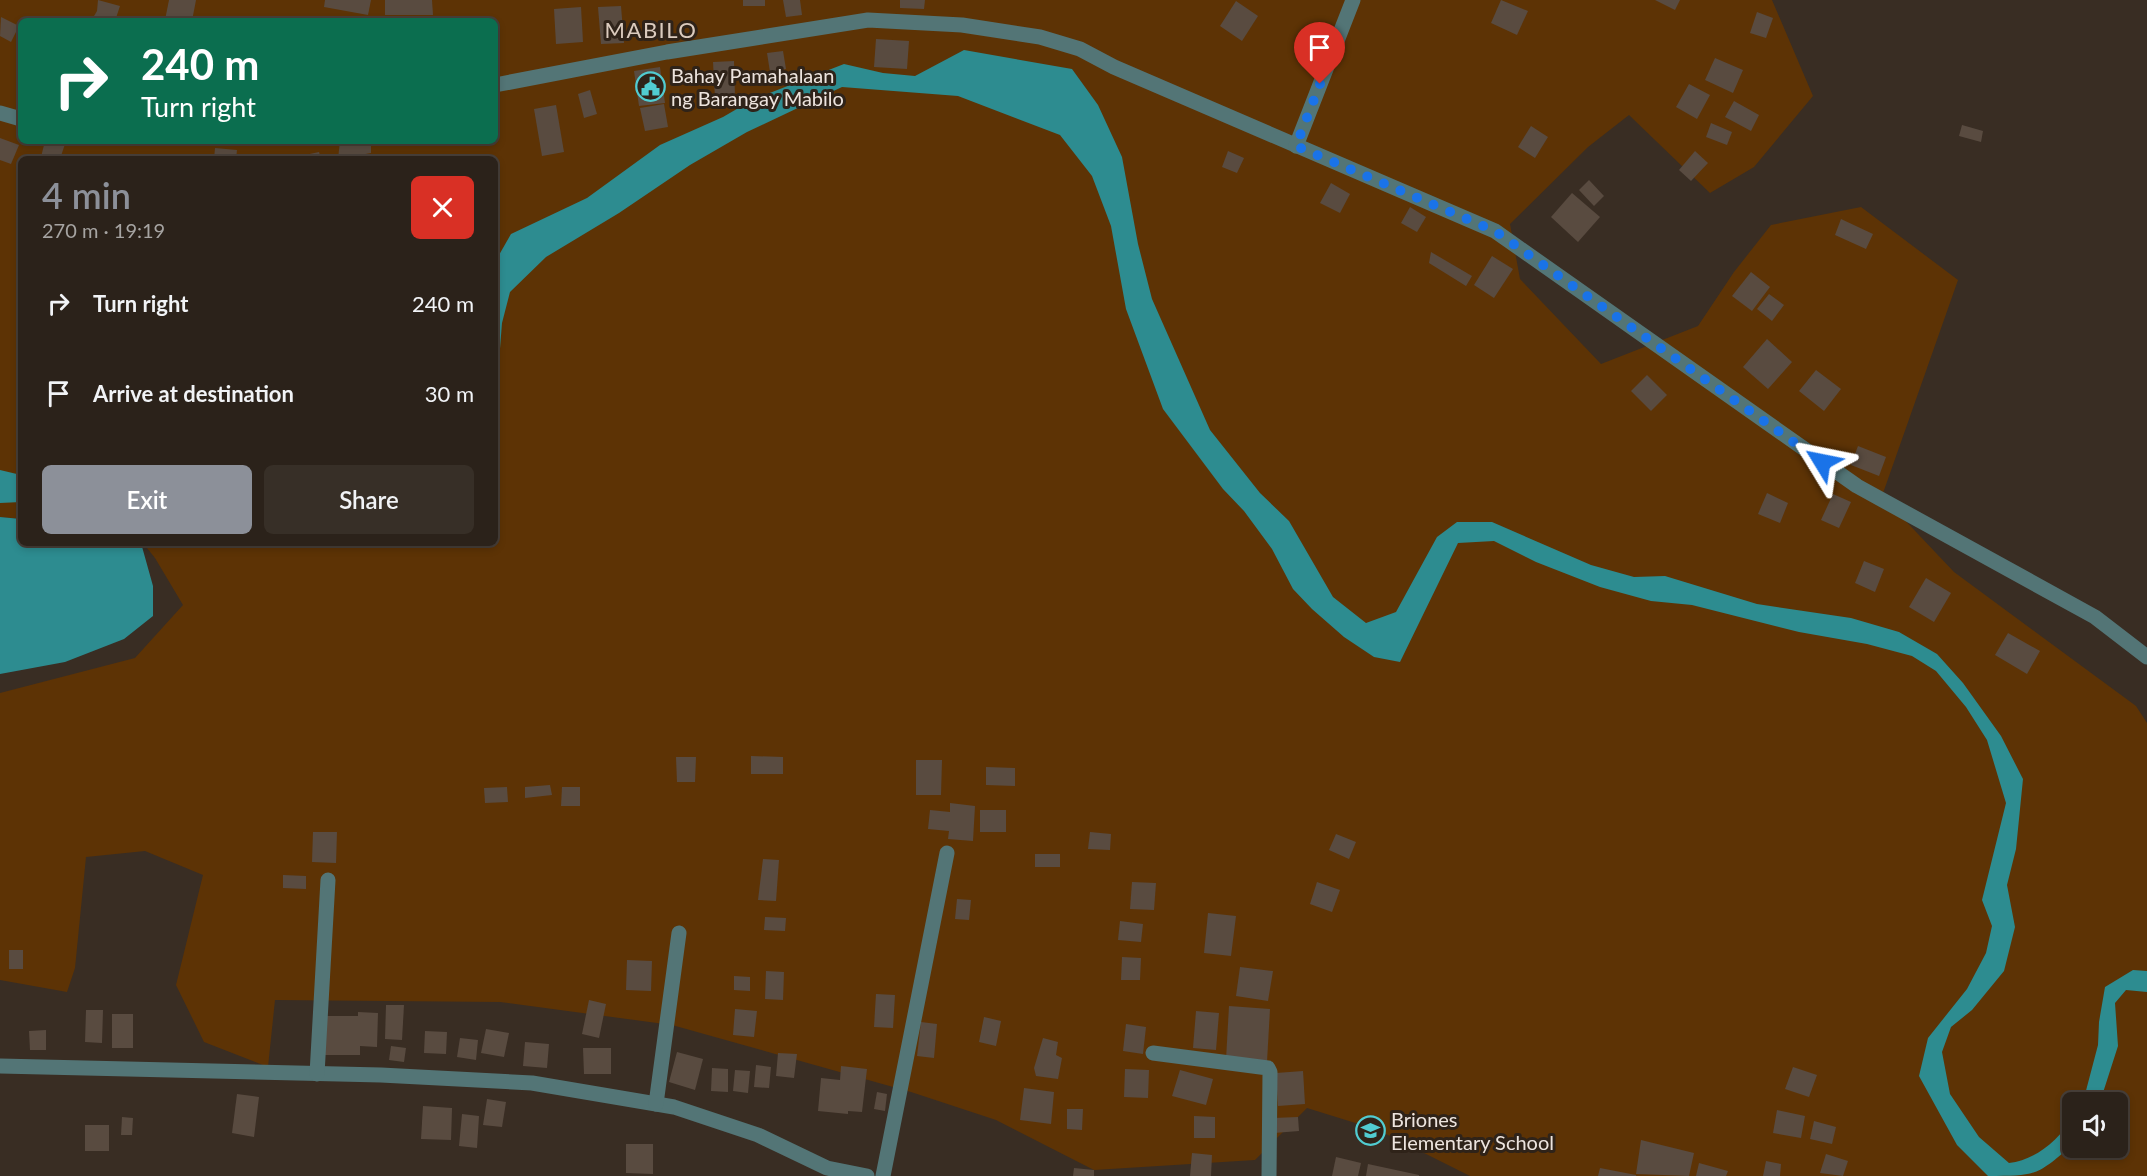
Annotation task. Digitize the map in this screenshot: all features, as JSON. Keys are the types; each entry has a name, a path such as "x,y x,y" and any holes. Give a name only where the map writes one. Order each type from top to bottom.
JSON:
{"street":[{"path":"1296,146 1353,0"},
{"path":"498,84 667,52 868,20 962,25 1040,37 1080,49 1113,67 1495,231 1857,486 2095,617 2147,657"},
{"path":"0,113 18,118"},
{"path":"883,1176 947,853"},
{"path":"317,1074 328,880"},
{"path":"656,1104 679,933"},
{"path":"1153,1053 1268,1068 1270,1072 1269,1176"},
{"path":"0,1066 317,1074 532,1083 674,1107 758,1135 827,1168 867,1176"}],"shaded area":[{"path":"0,0 1772,0 1813,96 1754,167 1710,193 1629,115 1588,147 1510,224 1520,279 1601,364 1698,326 1734,272 1771,225 1861,207 1958,280 1882,496 1954,572 2136,706 2147,723 2147,1176 1470,1176 1378,1130 1307,1108 1255,1160 1094,1170 996,1120 911,1092 672,1025 500,1002 275,1000 268,1067 204,1042 176,985 203,875 145,851 86,857 75,968 67,992 0,980 0,693 135,658 183,605 145,546 498,546 498,156 18,156 18,519 0,517"}],"water":[{"path":"964,50 1072,69 1098,105 1122,157 1138,244 1152,299 1210,430 1260,493 1289,521 1333,597 1366,623 1396,612 1437,537 1457,522 1492,522 1591,565 1634,577 1665,576 1757,604 1851,618 1899,632 1937,654 1963,683 2001,736 2023,779 2016,849 2007,885 2015,927 2004,971 1972,1010 1951,1027 1942,1052 1950,1094 1979,1137 2009,1163 2037,1153 2062,1132 2062,1153 2035,1172 2016,1176 1988,1176 1957,1145 1919,1076 1928,1038 1967,989 1986,953 1992,926 1982,900 2006,803 1987,740 1966,707 1936,671 1912,656 1867,644 1799,632 1692,605 1651,601 1600,587 1536,562 1494,541 1458,543 1400,662 1374,657 1344,637 1293,589 1272,549 1244,511 1223,489 1163,409 1126,309 1111,226 1092,176 1060,135 958,96 842,87 747,132 690,165 619,213 546,257 510,292 502,323 498,374 498,257 511,234 587,198 660,145 723,117 754,99 844,64 883,73 915,76"},
{"path":"0,470 18,474 18,502 0,503"},
{"path":"0,517 18,519 18,546 142,546 153,586 153,616 124,639 65,662 0,674"},
{"path":"2133,970 2147,971 2147,992 2126,990 2115,1003 2118,1046 2103,1092 2086,1092 2098,1045 2105,987"}],"building":[{"path":"98,0 120,6 116,18 93,18 97,11"},
{"path":"169,0 196,0 193,18 165,18"},
{"path":"325,0 371,0 368,15 324,7"},
{"path":"385,0 432,0 433,15 385,15"},
{"path":"743,0 765,0 765,6 743,6"},
{"path":"783,0 800,0 802,15 786,17"},
{"path":"900,0 925,0 924,9 900,8"},
{"path":"1501,0 1528,11 1517,35 1491,23"},
{"path":"1655,0 1680,0 1675,10"},
{"path":"1236,1 1258,16 1242,41 1220,26"},
{"path":"621,6 624,43 601,44 598,7"},
{"path":"581,7 583,42 556,44 554,9"},
{"path":"1757,12 1773,18 1766,38 1750,33"},
{"path":"1,17 18,26 11,42 0,36"},
{"path":"876,39 909,41 907,69 874,67"},
{"path":"783,51 786,69 770,72 767,53"},
{"path":"1715,58 1743,70 1733,93 1705,80"},
{"path":"734,61 735,97 715,98 713,62"},
{"name":"Bahay Pamahalaan ng Barangay Mabilo","path":"660,67 665,103 639,106 634,71"},
{"path":"1689,84 1710,95 1697,119 1676,107"},
{"path":"590,90 597,114 584,118 578,94"},
{"path":"1734,101 1759,115 1751,131 1725,117"},
{"path":"664,104 668,127 645,131 640,108"},
{"path":"556,105 564,152 542,156 534,109"},
{"path":"1711,123 1732,132 1727,145 1706,137"},
{"path":"1962,125 1983,131 1981,142 1959,136"},
{"path":"1531,126 1548,137 1535,158 1518,147"},
{"path":"0,138 19,145 11,164 0,160"},
{"path":"44,144 65,144 61,156 41,156"},
{"path":"340,144 371,144 371,153 338,156"},
{"path":"215,148 237,150 236,156 214,156"},
{"path":"1228,151 1244,158 1237,173 1222,167"},
{"path":"1695,151 1708,163 1691,181 1679,170"},
{"path":"319,152 320,156 300,156"},
{"path":"1589,180 1604,196 1594,206 1579,190"},
{"path":"1331,183 1350,194 1340,213 1320,203"},
{"path":"1572,193 1600,217 1578,242 1551,217"},
{"path":"1410,207 1426,217 1417,232 1401,223"},
{"path":"1841,219 1873,234 1866,249 1835,235"},
{"path":"1431,252 1472,276 1466,286 1429,263"},
{"path":"1492,256 1513,269 1494,298 1474,285"},
{"path":"1751,272 1770,287 1752,311 1732,296"},
{"path":"1769,294 1784,305 1772,321 1757,309"},
{"path":"1767,339 1792,362 1768,389 1743,367"},
{"path":"1816,370 1841,389 1824,411 1799,391"},
{"path":"1647,375 1667,395 1651,411 1631,391"},
{"path":"1858,446 1886,457 1879,476 1851,465"},
{"path":"1767,493 1788,503 1780,523 1758,514"},
{"path":"1833,494 1851,502 1839,528 1821,520"},
{"path":"1864,561 1884,569 1875,592 1855,583"},
{"path":"1926,578 1951,593 1934,622 1909,607"},
{"path":"2008,633 2040,651 2027,674 1995,655"},
{"path":"751,756 783,757 783,774 751,774"},
{"path":"676,757 696,757 695,782 677,782"},
{"path":"916,760 942,760 941,795 916,795"},
{"path":"986,767 1015,768 1015,786 986,785"},
{"path":"550,785 552,795 525,798 525,787"},
{"path":"507,787 508,802 485,803 484,788"},
{"path":"562,787 580,787 580,806 561,806"},
{"path":"950,803 975,806 973,841 948,839 949,831 928,829 930,810 950,812"},
{"path":"980,810 1006,810 1006,832 980,832"},
{"path":"313,832 337,832 336,863 312,862"},
{"path":"1090,832 1111,834 1110,850 1088,849"},
{"path":"1336,834 1356,842 1349,859 1329,850"},
{"path":"1035,854 1060,854 1060,867 1035,867"},
{"path":"763,859 779,860 776,901 758,900"},
{"path":"283,875 306,876 306,889 283,888"},
{"path":"1132,882 1156,883 1154,910 1130,909"},
{"path":"1317,882 1340,890 1332,912 1310,904"},
{"path":"957,899 971,900 969,920 955,919"},
{"path":"1208,913 1236,916 1231,956 1204,953"},
{"path":"765,917 786,918 785,931 764,930"},
{"path":"1120,921 1143,924 1141,942 1118,940"},
{"path":"9,950 23,950 23,969 9,969"},
{"path":"1122,957 1141,958 1140,980 1121,980"},
{"path":"627,960 652,961 651,991 626,990"},
{"path":"1240,967 1273,971 1268,1001 1236,996"},
{"path":"766,971 784,972 783,1000 765,999"},
{"path":"734,976 750,977 750,991 734,990"},
{"path":"876,994 895,995 893,1028 874,1027"},
{"path":"589,1000 606,1004 599,1038 582,1034"},
{"path":"386,1005 404,1005 402,1040 385,1039"},
{"path":"1229,1006 1270,1009 1267,1062 1226,1060"},
{"path":"735,1009 757,1011 754,1037 733,1035"},
{"path":"86,1010 103,1010 102,1043 85,1042"},
{"path":"1196,1011 1219,1013 1216,1050 1193,1048"},
{"path":"358,1012 378,1013 377,1047 360,1046 360,1055 325,1055 325,1016 358,1016"},
{"path":"112,1014 133,1014 133,1048 112,1048"},
{"path":"984,1017 1001,1021 996,1046 979,1042"},
{"path":"921,1022 937,1024 934,1058 917,1056"},
{"path":"1126,1024 1146,1027 1143,1054 1123,1051"},
{"path":"486,1029 509,1033 504,1057 481,1053"},
{"path":"46,1030 46,1050 30,1050 29,1031"},
{"path":"425,1031 447,1032 446,1054 424,1053"},
{"path":"460,1038 478,1040 476,1060 457,1057"},
{"path":"1043,1038 1058,1042 1056,1055 1062,1058 1058,1079 1036,1076 1034,1068"},
{"path":"525,1042 549,1044 547,1068 523,1066"},
{"path":"391,1046 406,1048 404,1062 389,1060"},
{"path":"583,1048 611,1048 611,1074 584,1074"},
{"path":"677,1052 703,1059 695,1090 669,1082"},
{"path":"778,1053 797,1054 794,1078 776,1076"},
{"path":"756,1065 771,1067 769,1088 754,1087"},
{"path":"841,1066 867,1069 862,1112 848,1111 848,1114 818,1111 821,1078 840,1080"},
{"path":"1793,1067 1817,1075 1809,1097 1785,1089"},
{"path":"712,1068 728,1069 728,1092 711,1091"},
{"path":"1125,1069 1149,1070 1148,1098 1124,1097"},
{"path":"735,1070 750,1071 748,1093 733,1091"},
{"path":"1180,1070 1213,1079 1206,1105 1172,1096"},
{"path":"1303,1071 1305,1104 1278,1106 1276,1073"},
{"path":"1024,1088 1054,1092 1051,1124 1020,1120"},
{"path":"877,1092 887,1094 885,1111 874,1109"},
{"path":"237,1094 259,1097 254,1137 232,1133"},
{"path":"487,1099 506,1102 502,1127 483,1125"},
{"path":"423,1106 452,1108 451,1140 421,1139"},
{"path":"1067,1109 1083,1109 1082,1130 1067,1129"},
{"path":"1777,1110 1805,1116 1801,1138 1773,1133"},
{"path":"462,1114 479,1116 477,1148 459,1146"},
{"path":"1194,1116 1215,1117 1215,1138 1194,1138"},
{"path":"122,1117 133,1118 132,1135 121,1135"},
{"path":"1298,1117 1299,1131 1274,1133 1273,1118"},
{"path":"1814,1121 1836,1127 1832,1144 1810,1139"},
{"path":"85,1125 109,1125 109,1151 85,1151"},
{"path":"1641,1140 1694,1153 1689,1176 1636,1174"},
{"path":"626,1144 653,1144 653,1174 626,1173"},
{"path":"1192,1153 1212,1155 1211,1176 1190,1176"},
{"path":"1826,1154 1848,1161 1843,1176 1820,1173"},
{"path":"1336,1157 1361,1163 1358,1176 1332,1176"},
{"path":"1766,1161 1781,1164 1780,1176 1763,1176"},
{"path":"1699,1163 1728,1171 1726,1176 1696,1176"},
{"path":"1368,1164 1419,1175 1419,1176 1366,1176"},
{"path":"1074,1168 1094,1170 1094,1176 1073,1176"},
{"path":"1600,1168 1636,1175 1636,1176 1598,1176"}],"place":[{"name":"Bahay Pamahalaan ng Barangay Mabilo","path":"650,87"},
{"name":"Briones Elementary School","path":"1370,1131"}],"district":[{"name":"MABILO","path":"651,30"}],"route":[{"path":"1320,84 1296,146 1495,231 1822,462"}]}
